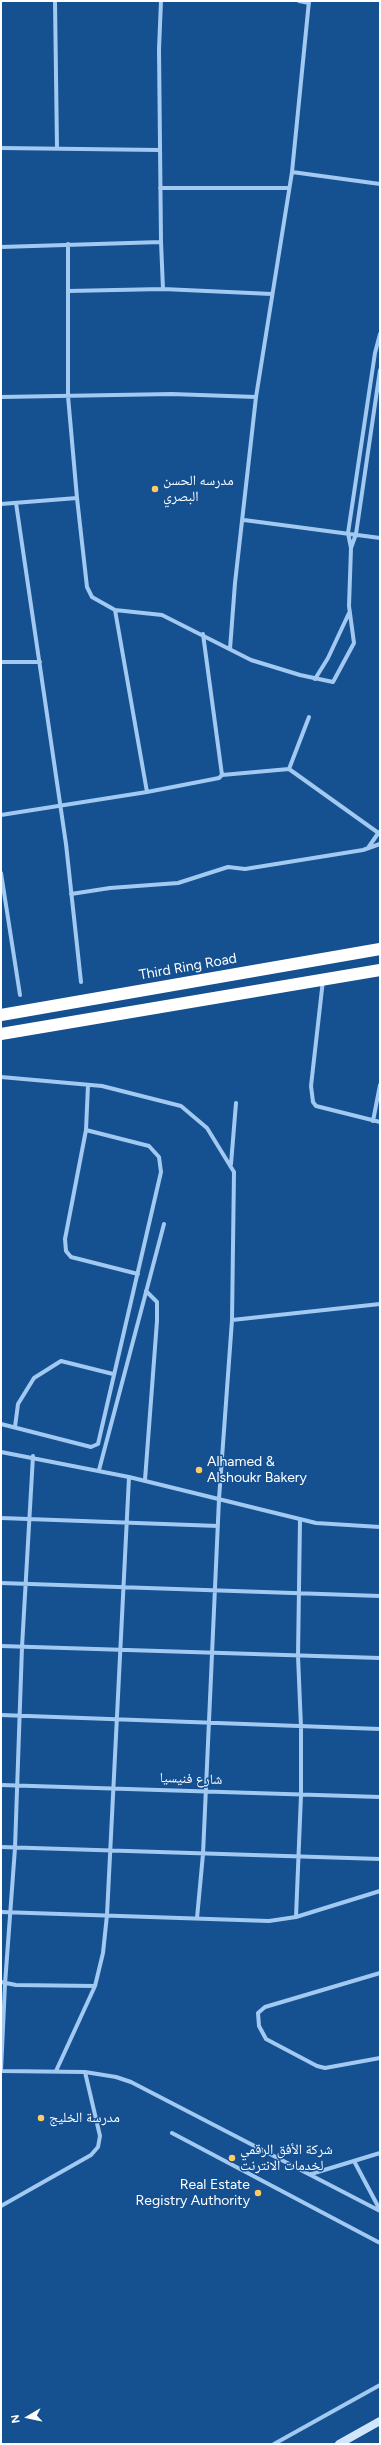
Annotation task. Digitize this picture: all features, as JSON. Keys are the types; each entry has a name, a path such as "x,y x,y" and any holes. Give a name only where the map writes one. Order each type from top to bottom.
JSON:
{"highway":[{"name":"Third Ring Road","path":"3,1014 380,949"},
{"path":"1,1034 324,978 380,970"}],"main road":[{"path":"338,2444 380,2421"}],"street":[{"path":"55,1 57,148"},
{"path":"161,1 160,188 163,289"},
{"path":"230,649 235,583 244,520 256,398 292,172 309,2 299,1"},
{"path":"1,148 160,150"},
{"path":"292,172 380,184"},
{"path":"160,188 290,188"},
{"path":"1,247 161,242"},
{"path":"68,244 68,396 87,587 92,597 114,610 159,614 203,634 255,661 315,679 333,682 354,643 349,613 351,548 348,533 380,334"},
{"path":"68,291 163,289 272,294"},
{"path":"351,548 356,534 380,370"},
{"path":"1,397 172,394 256,398"},
{"path":"1,504 77,498"},
{"path":"16,503 40,662 71,894 81,982"},
{"path":"244,520 380,538"},
{"path":"114,610 146,792"},
{"path":"315,679 328,658 349,613"},
{"path":"203,634 222,775"},
{"path":"1,662 40,662"},
{"path":"289,769 309,717"},
{"path":"1,815 146,792 219,778 222,775 289,769 380,833 368,848"},
{"path":"71,894 110,888 178,884 228,868 245,869 368,848 380,844"},
{"path":"1,873 20,995"},
{"path":"324,978 311,1086 313,1102 316,1106 380,1122"},
{"path":"1,1077 88,1085 182,1106 207,1128 231,1164 235,1177 232,1320 219,1499 203,1854 197,1918"},
{"path":"88,1085 86,1130 65,1239 66,1251 71,1257 138,1274"},
{"path":"374,1121 380,1085"},
{"path":"231,1164 236,1103"},
{"path":"1,1424 91,1447 98,1444 161,1172 158,1157 149,1146 86,1130"},
{"path":"99,1470 164,1224"},
{"path":"145,1480 157,1308 157,1302 146,1291"},
{"path":"232,1320 380,1304"},
{"path":"14,1427 18,1404 34,1378 57,1364 67,1362 113,1374"},
{"path":"1,1452 33,1456 129,1476 300,1520 328,1525 380,1527"},
{"path":"33,1456 28,1519 22,1647 21,1716 15,1848 3,1983 1,2071 85,2072 116,2077 130,2082 311,2174 380,2211"},
{"path":"56,2072 95,1986 103,1953 107,1915 115,1719 123,1586 125,1523 129,1476"},
{"path":"1,1518 218,1526"},
{"path":"296,1916 297,1858 301,1795 301,1727 298,1656 300,1520"},
{"path":"1,1583 123,1586 216,1592 380,1596"},
{"path":"1,1646 119,1651 380,1658"},
{"path":"1,1715 380,1729"},
{"name":"شارع فنيسيا","path":"1,1785 206,1790 380,1797"},
{"path":"1,1847 297,1858 380,1859"},
{"path":"1,1912 197,1918 255,1922 296,1916 380,1891"},
{"path":"380,1973 265,2007 258,2013 259,2026 266,2039 317,2066 325,2068 380,2058"},
{"path":"3,1983 95,1986"},
{"path":"1,2206 91,2155 98,2147 100,2136 85,2072"},
{"path":"172,2133 380,2243"},
{"path":"311,2174 380,2153"},
{"path":"354,2161 380,2211"},
{"path":"274,2444 380,2385"}],"place":[{"name":"مدرسه الحسن البصري","path":"155,489"},
{"name":"Alhamed & Alshoukr Bakery","path":"199,1470"},
{"name":"مدرسة الخليج","path":"41,2118"},
{"name":"شركة الأفق الرقمي لخدمات الانترنت","path":"232,2158"},
{"name":"Real Estate Registry Authority","path":"258,2193"}]}
